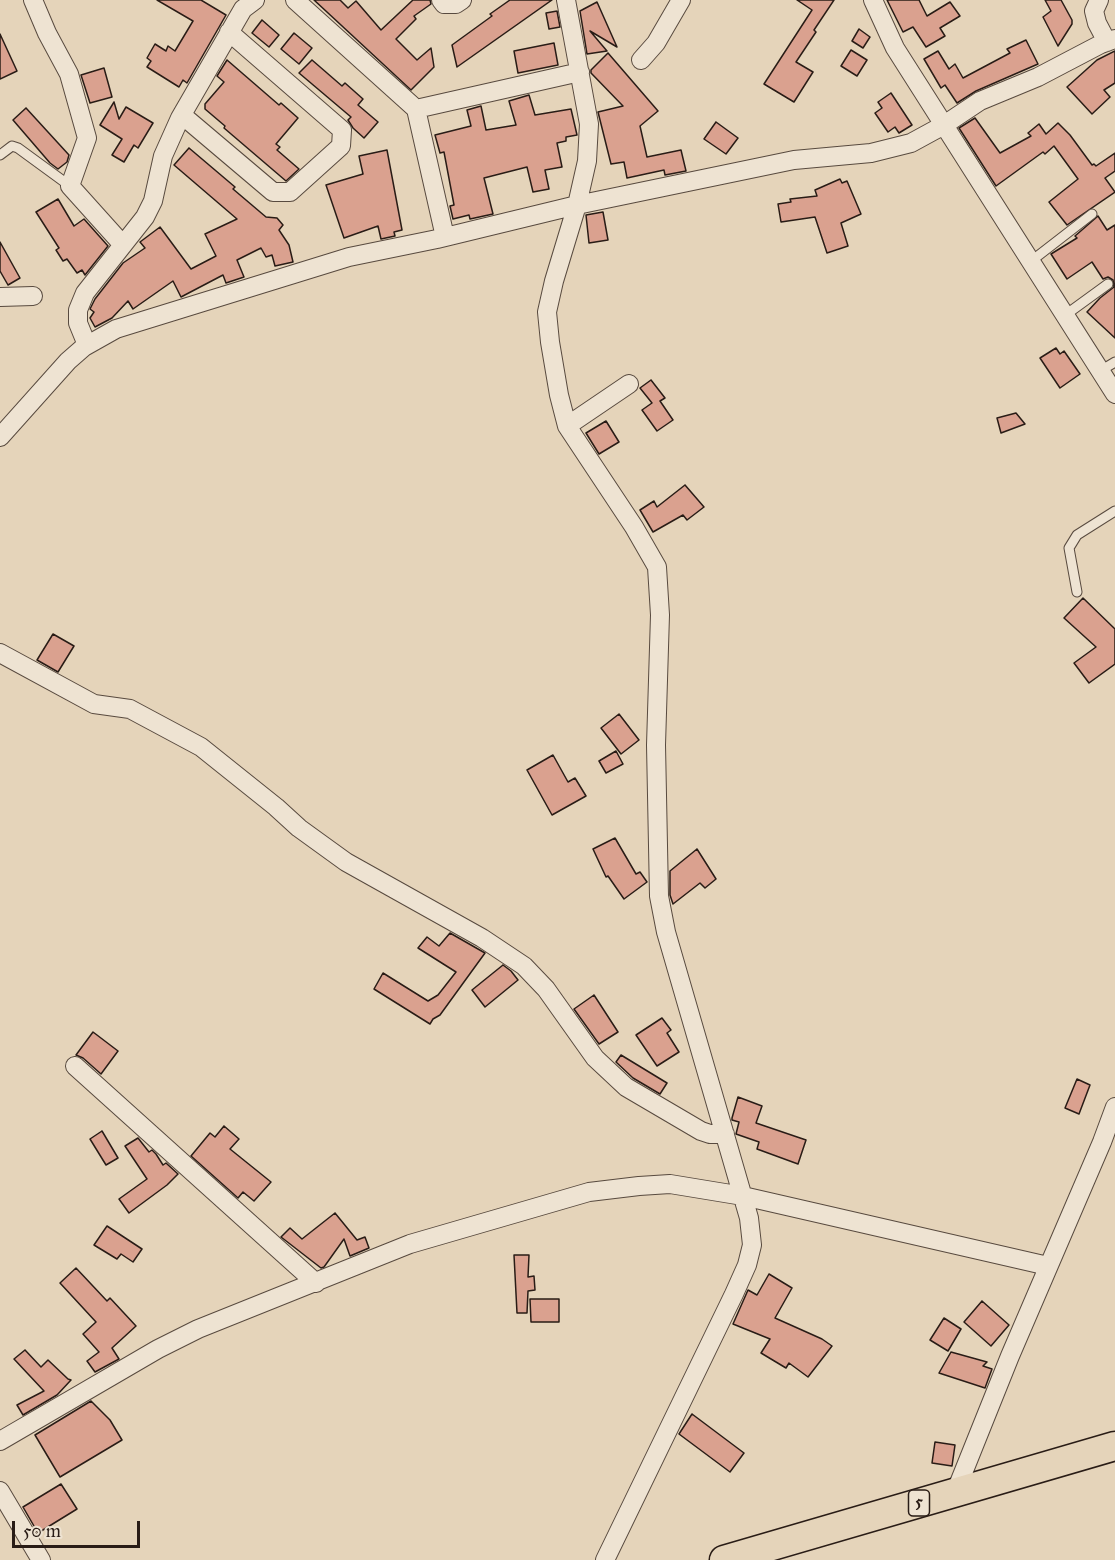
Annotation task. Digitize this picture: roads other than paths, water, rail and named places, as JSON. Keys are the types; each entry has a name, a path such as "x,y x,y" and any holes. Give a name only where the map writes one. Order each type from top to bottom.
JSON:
{"main road":[{"name":"5","path":"724,1560 1115,1446"}],"street":[{"path":"33,0 47,33 69,74 87,138 70,186 123,245"},
{"path":"87,345 78,323 78,309 86,293 144,217 153,201 163,156 182,115 243,9 255,0"},
{"path":"295,0 417,109 445,237"},
{"path":"441,0 444,4 456,4 462,0"},
{"path":"641,60 656,43 681,0"},
{"path":"873,0 895,48 1064,316 1108,366 1115,394"},
{"path":"0,437 68,361 87,345 116,329 198,302 349,257 445,237 577,205 794,160 871,153 911,143 980,101 1038,77 1111,40 1096,23 1094,11 1100,0"},
{"path":"567,1 590,124 587,161 577,205 547,312 559,395 567,426 651,553 657,567 660,615 656,745 659,896 666,932 749,1218 752,1245 747,1266 605,1560"},
{"path":"182,115 273,192 290,192 341,146 342,130 229,32"},
{"path":"417,109 580,72"},
{"path":"0,297 33,296"},
{"path":"567,426 629,384"},
{"path":"0,653 93,704 130,709 201,747 299,828 346,862 482,938 524,966 546,989 595,1058 626,1087 701,1131 710,1134 725,1134"},
{"path":"75,1066 316,1283"},
{"path":"955,1493 1048,1266 1109,1139 1115,1107"},
{"path":"0,1441 166,1345 198,1329 410,1244 589,1192 670,1184 743,1196 1048,1266"},
{"path":"0,1491 41,1560"}],"lane":[{"path":"0,155 12,146 18,148 70,186"},
{"path":"1030,262 1092,214"},
{"path":"1064,316 1108,284"},
{"path":"1077,592 1069,548 1077,535 1115,511"}]}
